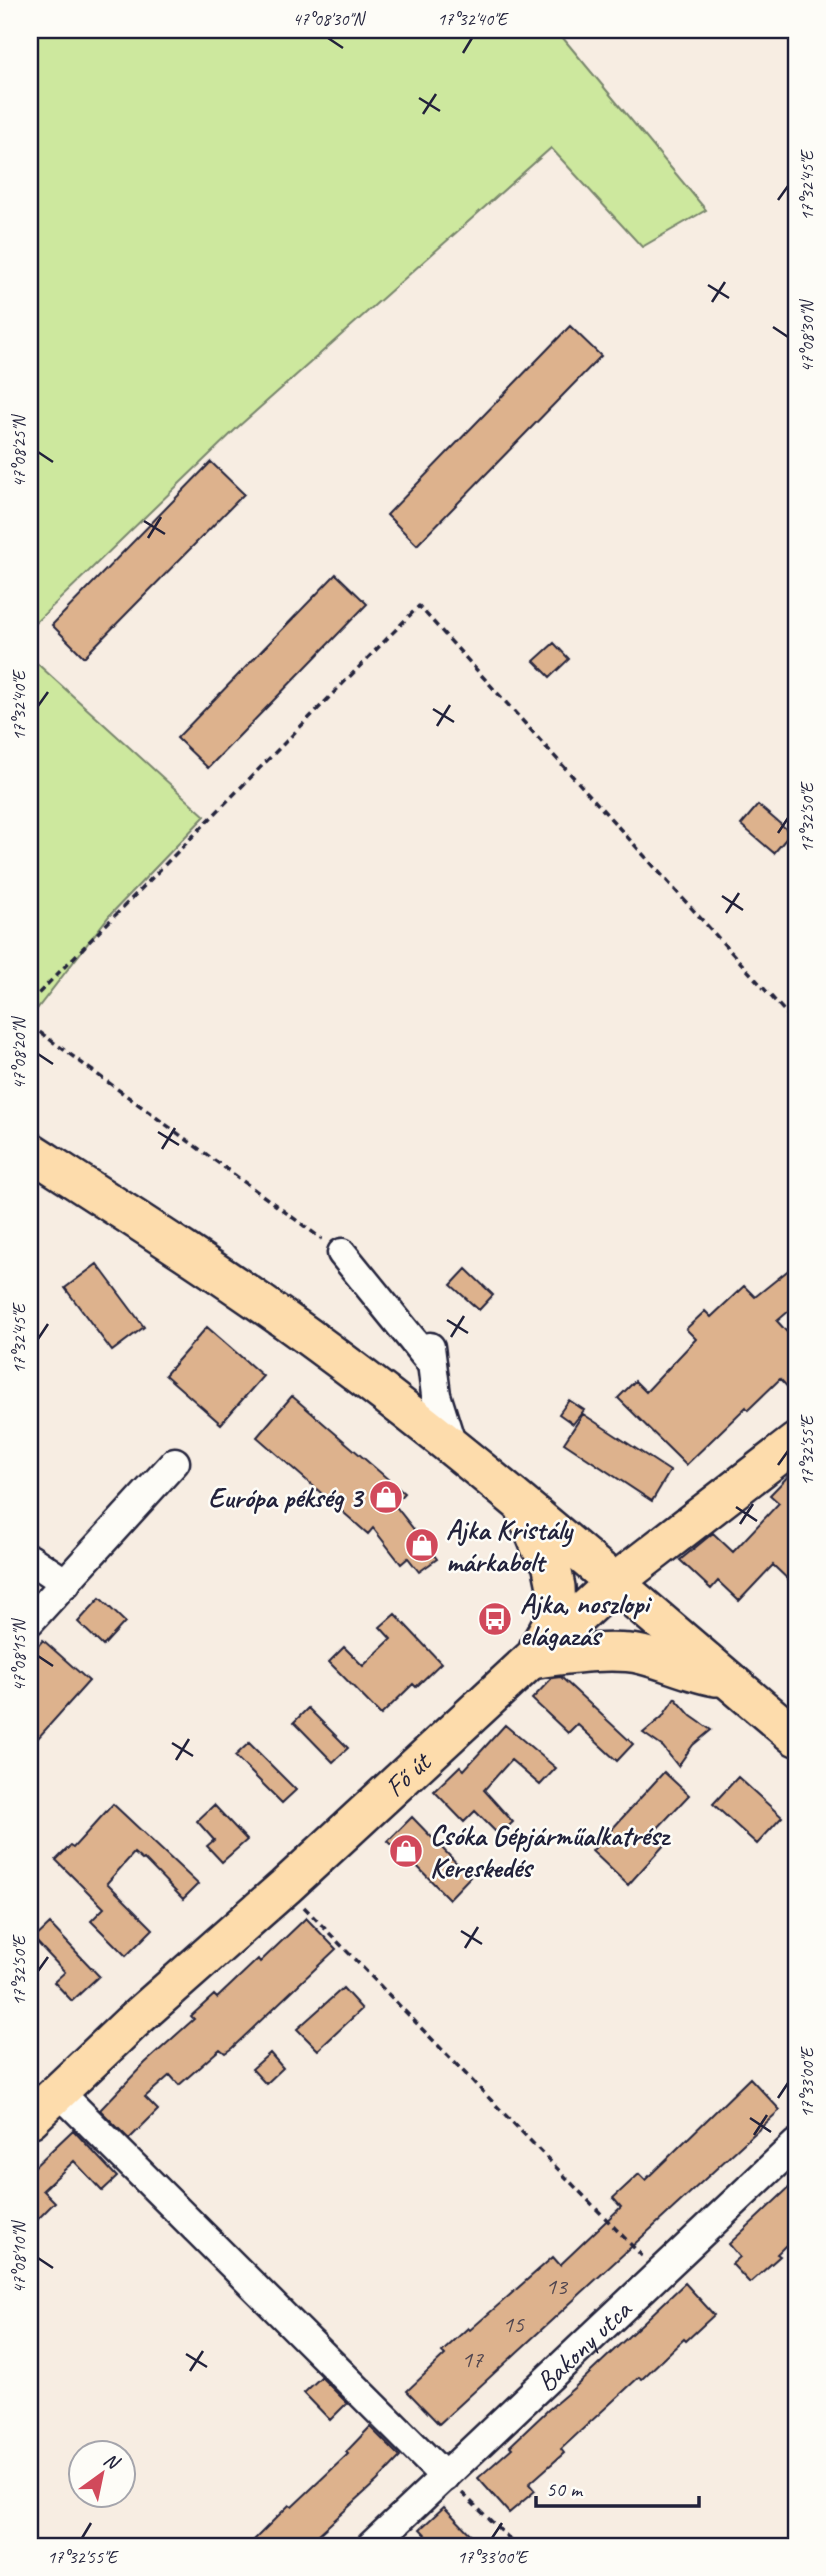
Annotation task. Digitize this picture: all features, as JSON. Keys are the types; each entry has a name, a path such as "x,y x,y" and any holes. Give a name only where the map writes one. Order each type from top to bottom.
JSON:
{"main road":[{"path":"30,1151 197,1258 322,1347 524,1507 796,1737"},
{"name":"Fő út","path":"30,2119 615,1582 796,1442"},
{"path":"524,1507 540,1547 551,1563 556,1587 557,1613 532,1660"},
{"path":"532,1660 569,1654 638,1654 676,1664 703,1675 727,1678"}],"street":[{"path":"342,1253 431,1355 436,1395 453,1449"},
{"path":"30,1621 175,1462"},
{"path":"30,1559 66,1583"},
{"path":"58,2091 445,2477"},
{"name":"Bakony utca","path":"371,2546 796,2144"}],"path":[{"path":"30,1002 419,606 796,1024"},
{"path":"30,1025 342,1253"},
{"path":"285,1887 659,2272"},
{"path":"445,2477 517,2546"}],"green space":[{"path":"30,30 572,30 563,38 706,210 642,247 551,148 238,427 30,628"},
{"path":"30,657 205,816 109,916 30,1018"}],"building":[{"path":"570,326 601,356 417,545 387,515"},
{"path":"211,462 244,494 84,657 52,625"},
{"path":"336,574 367,604 208,768 177,738"},
{"path":"554,643 569,659 550,677 534,661"},
{"path":"758,805 791,833 774,853 741,825"},
{"path":"97,1264 144,1327 112,1351 65,1288"},
{"path":"796,1264 796,1305 777,1321 796,1342 796,1396 780,1379 748,1410 746,1407 686,1465 618,1398 635,1381 646,1392 696,1339 686,1329 705,1311 711,1317 744,1286 755,1297"},
{"path":"466,1269 493,1295 479,1310 451,1285"},
{"path":"207,1327 263,1376 221,1424 165,1375"},
{"path":"292,1396 404,1493 394,1504 437,1559 419,1572 408,1558 401,1564 373,1528 368,1534 257,1437"},
{"path":"569,1400 584,1410 573,1424 559,1414"},
{"path":"583,1414 670,1471 652,1501 564,1443"},
{"path":"796,1468 796,1587 773,1565 739,1601 718,1581 711,1589 680,1560 713,1533 733,1552 779,1503 770,1495"},
{"path":"100,1598 125,1622 103,1646 78,1622"},
{"path":"395,1614 441,1663 416,1687 413,1684 381,1715 329,1662 344,1647 363,1666 391,1639 380,1627"},
{"path":"43,1640 89,1681 30,1747 30,1655"},
{"path":"561,1677 633,1744 617,1761 577,1724 568,1733 532,1699 552,1678"},
{"path":"675,1698 691,1716 711,1730 693,1745 678,1766 663,1747 643,1733 662,1717"},
{"path":"308,1708 348,1748 333,1762 294,1722"},
{"path":"505,1725 556,1768 540,1785 511,1760 484,1790 513,1822 499,1835 475,1811 464,1822 434,1791 460,1766 464,1770"},
{"path":"249,1743 296,1790 282,1803 235,1756"},
{"path":"664,1772 689,1795 654,1832 666,1843 628,1885 592,1851"},
{"path":"738,1777 782,1817 757,1844 713,1804"},
{"path":"113,1804 198,1884 183,1899 144,1859 134,1853 107,1883 153,1929 126,1956 91,1921 104,1908 56,1860 70,1846 73,1848"},
{"path":"214,1805 247,1840 222,1862 207,1846 214,1840 197,1821"},
{"path":"412,1817 470,1877 449,1899 409,1858 407,1860 388,1841"},
{"path":"306,1918 336,1949 232,2048 225,2053 220,2049 179,2085 170,2075 145,2097 158,2110 129,2139 100,2110 145,2063 194,2019 191,2016 214,1995 217,1998 258,1959 260,1962"},
{"path":"50,1924 99,1976 72,2001 54,1982 65,1972 34,1939"},
{"path":"343,1988 362,2009 318,2050 297,2029"},
{"path":"270,2053 283,2068 266,2084 252,2069"},
{"path":"750,2078 780,2110 439,2424 407,2391 445,2355 442,2352 553,2257 560,2265 621,2207 613,2198 639,2174 645,2180"},
{"path":"73,2130 117,2177 102,2191 74,2161 43,2190 55,2202 30,2227 30,2171"},
{"path":"796,2181 796,2235 777,2254 780,2256 750,2283 732,2264 740,2257 729,2244"},
{"path":"685,2283 714,2315 642,2379 639,2377 561,2449 564,2453 529,2484 535,2491 509,2513 478,2478"},
{"path":"321,2377 347,2403 330,2420 304,2393"},
{"path":"370,2427 400,2457 377,2481 306,2546 248,2546 289,2505 292,2507 348,2454 346,2452"},
{"path":"444,2507 482,2546 436,2546 420,2529"}],"place":[{"name":"Európa pékség 3","path":"386,1497"},
{"name":"Ajka Kristály márkabolt","path":"422,1545"},
{"name":"Ajka, noszlopi elágazás","path":"495,1619"},
{"name":"Csóka Gépjárműalkatrész Kereskedés","path":"406,1851"}]}
